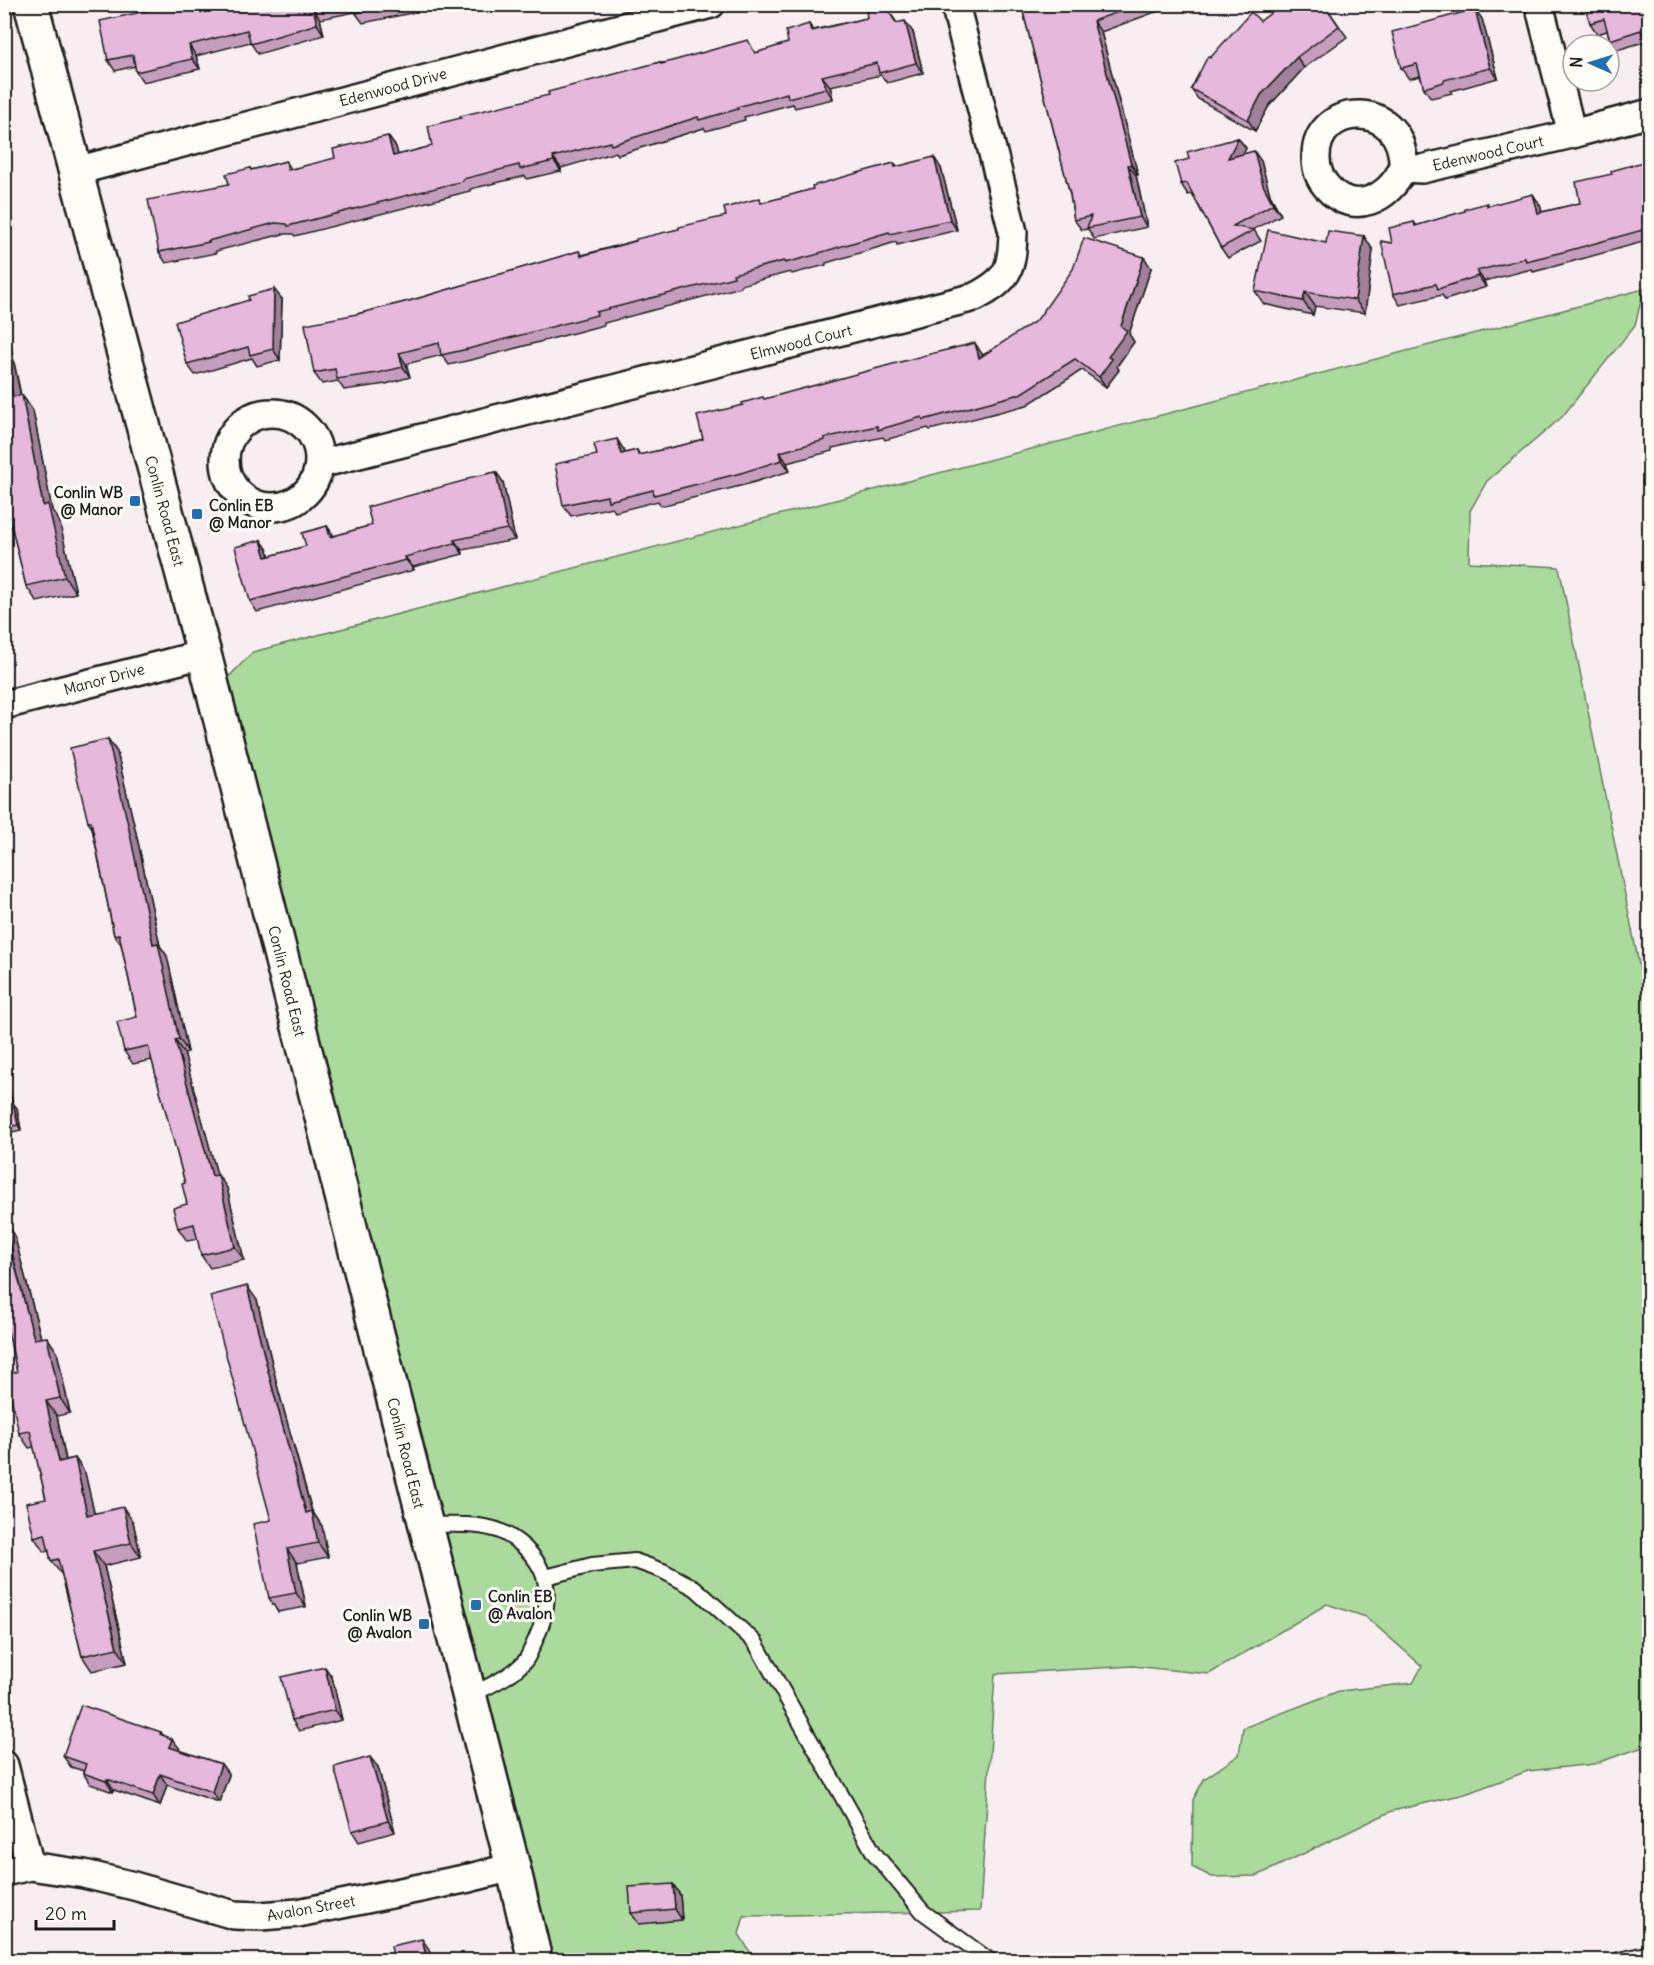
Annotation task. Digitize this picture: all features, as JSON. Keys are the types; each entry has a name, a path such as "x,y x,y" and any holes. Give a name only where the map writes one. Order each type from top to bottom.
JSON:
{"street":[{"name":"Conlin Road East","path":"31,4 204,654 535,1960"},
{"name":"Edenwood Drive","path":"76,171 711,4"},
{"name":"Elmwood Court","path":"320,464 975,297 990,289 1004,278 1012,260 1013,232 956,4"},
{"path":"1539,4 1572,134 1650,113"},
{"name":"Edenwood Court","path":"1403,168 1422,169 1572,134"},
{"name":"Manor Drive","path":"4,705 204,654"},
{"path":"4,1765 17,1869"},
{"name":"Avalon Street","path":"17,1869 84,1874 234,1915 261,1916 298,1913 513,1867"}],"lane":[{"path":"425,1525 471,1525 496,1529 531,1552 546,1577 548,1600 539,1631 525,1660 508,1675 469,1697"},
{"path":"546,1577 592,1564 635,1561 663,1571 695,1588 755,1642 874,1853 923,1911 989,1960"},
{"path":"1619,1960 1650,1953"}],"green space":[{"path":"1644,289 1635,325 1562,417 1487,481 1470,511 1469,562 1559,567 1649,1014 1649,1745 1594,1764 1528,1771 1465,1794 1392,1811 1257,1876 1212,1877 1192,1867 1193,1800 1204,1779 1239,1755 1243,1728 1339,1691 1413,1683 1422,1666 1366,1617 1327,1604 1209,1674 1133,1666 995,1674 980,1911 744,1916 739,1934 755,1960 534,1960 215,691 253,652"}],"building":[{"path":"169,4 332,4 313,8 317,24 251,44 247,30 189,45 192,59 136,72 133,55 108,60 100,21"},
{"path":"354,4 395,4 356,13"},
{"path":"1021,4 1140,4 1093,21 1131,164 1128,165 1140,217 1087,228 1091,216 1074,220 1070,194"},
{"path":"1283,4 1324,4 1339,26 1297,57 1261,95 1248,120 1191,89 1208,56 1210,58 1251,12 1260,21"},
{"path":"1584,4 1650,4 1650,31 1642,34 1641,30 1621,36 1621,33 1608,33 1604,19 1590,23"},
{"path":"886,7 896,23 905,21 916,63 879,73 877,63 822,76 826,88 788,98 787,93 699,120 698,117 611,145 610,142 553,157 554,161 520,169 519,165 288,226 275,223 209,242 159,252 148,200 229,184 226,174 250,168 251,170 286,161 288,170 335,158 333,149 388,136 393,156 432,146 428,126 461,118 460,116 549,95 548,92 748,40 755,53 788,43 786,31 809,24 811,31 867,18 866,11"},
{"path":"1475,9 1490,68 1444,80 1444,82 1424,88 1417,64 1401,68 1392,32"},
{"path":"1238,138 1228,158 1254,151 1263,185 1273,204 1233,226 1254,230 1221,248 1187,183 1181,184 1175,163 1189,159 1187,152"},
{"path":"934,157 950,220 890,234 889,232 819,254 733,274 734,277 596,312 597,315 468,349 441,355 439,343 399,353 403,367 337,379 335,369 314,373 305,324 409,301 579,251 581,256 679,229 679,227 726,216 724,208 760,198 761,203 894,163 895,167"},
{"path":"1650,160 1650,228 1567,251 1526,261 1525,258 1477,271 1478,276 1438,289 1436,284 1393,294 1381,241 1392,243 1389,228 1414,222 1415,226 1487,203 1487,206 1533,194 1538,213 1580,203 1576,182 1612,174 1611,171"},
{"path":"1268,230 1326,243 1328,231 1364,236 1355,300 1305,292 1303,301 1255,291"},
{"path":"1084,238 1144,257 1121,326 1127,331 1108,357 1112,359 1099,377 1075,359 1020,394 923,420 922,417 878,430 877,426 824,438 825,440 780,452 782,460 654,495 653,490 608,501 607,496 563,505 555,464 597,455 594,444 617,439 621,454 637,450 638,455 703,439 697,416 743,405 742,403 763,397 764,399 975,343 979,358 1037,320 1073,269"},
{"path":"274,289 273,349 250,355 248,347 187,364 175,322 249,300 248,296"},
{"path":"4,354 13,397 22,395 43,506 48,504 65,577 26,586 4,495"},
{"path":"496,472 507,529 454,540 455,543 405,557 406,560 250,601 235,547 261,540 266,557 306,546 302,533 327,526 330,537 372,525 367,507 467,480 467,478"},
{"path":"108,739 153,944 158,943 179,1039 175,1040 212,1176 218,1175 235,1247 201,1255 194,1224 178,1228 173,1208 187,1204 182,1184 185,1183 148,1046 124,1051 117,1022 137,1017 119,934 114,935 91,821 88,822 70,748"},
{"path":"4,1081 10,1104 13,1103 18,1125 4,1128"},
{"path":"4,1223 34,1339 47,1337 60,1398 46,1401 59,1462 75,1458 87,1515 123,1507 131,1543 93,1551 117,1648 82,1656 58,1559 51,1561 45,1534 34,1537 26,1503 46,1499 30,1431 19,1433 6,1374 17,1372 4,1312"},
{"path":"247,1286 306,1513 312,1511 318,1543 287,1549 296,1593 269,1598 253,1524 271,1520 210,1296"},
{"path":"325,1667 335,1710 292,1720 281,1677"},
{"path":"81,1705 161,1732 160,1734 172,1739 169,1747 221,1764 212,1792 160,1774 153,1795 83,1773 86,1764 63,1756"},
{"path":"370,1757 388,1821 352,1831 334,1767"},
{"path":"673,1884 675,1909 631,1913 629,1887"},
{"path":"422,1939 427,1960 394,1960 391,1946"}],"place":[{"name":"Conlin WB @ Manor","path":"135,501"},
{"name":"Conlin EB @ Manor","path":"197,514"},
{"name":"Conlin EB @ Avalon","path":"476,1605"},
{"name":"Conlin WB @ Avalon","path":"424,1624"}]}
